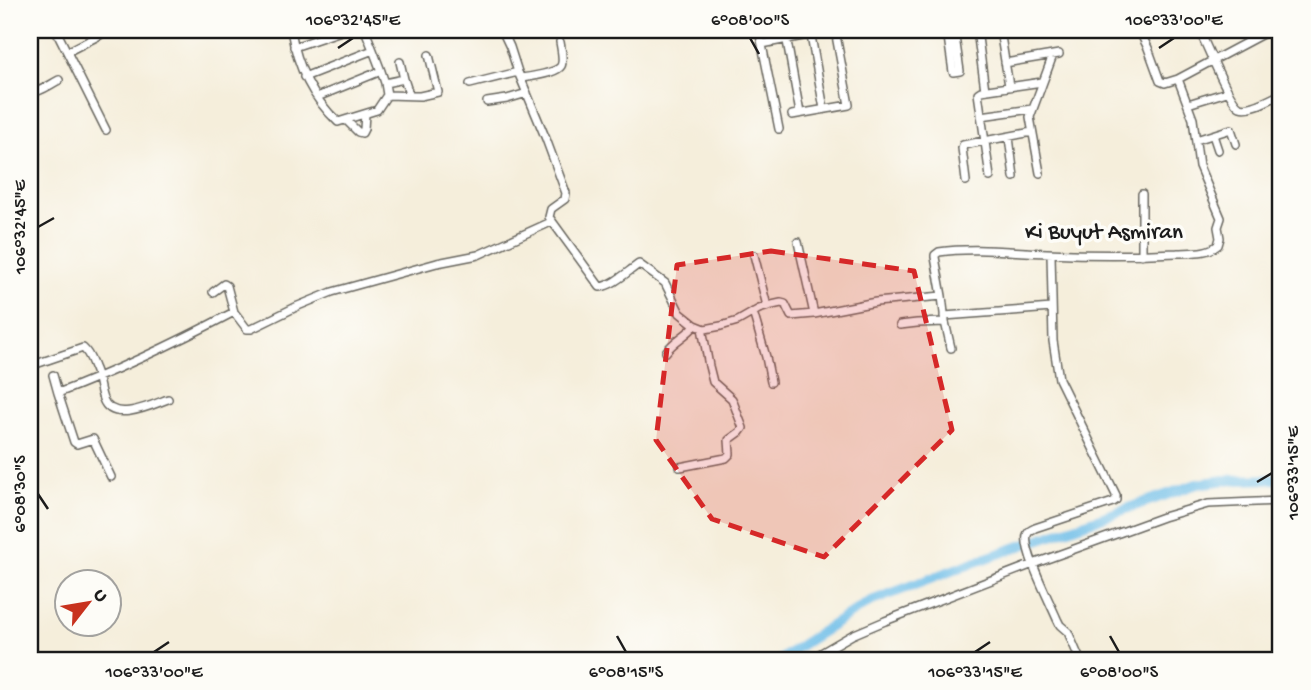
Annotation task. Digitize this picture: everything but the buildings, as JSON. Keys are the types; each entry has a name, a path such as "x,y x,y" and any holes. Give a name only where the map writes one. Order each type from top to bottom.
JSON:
{"street":[{"path":"56,30 106,130"},
{"path":"291,30 304,77 337,121 377,110 387,95 365,30"},
{"path":"294,47 340,30"},
{"path":"502,30 566,193 565,199 549,212 551,222 600,287 639,264 662,280 678,310 699,327 707,329 730,324 767,306 783,304 791,316 876,302 942,296"},
{"path":"759,30 779,130"},
{"path":"762,44 786,39 811,32 835,30 849,105 796,114 786,39 785,30"},
{"path":"916,30 917,34 947,30 953,72 960,71 954,30"},
{"path":"976,30 985,90"},
{"path":"1000,30 1009,86"},
{"path":"1139,30 1160,81 1165,83 1178,79 1270,30"},
{"path":"1199,30 1227,92 1236,104 1244,108 1281,94"},
{"path":"811,32 824,109"},
{"path":"67,52 100,35"},
{"path":"470,84 552,71 562,64 560,42"},
{"path":"304,77 373,50"},
{"path":"1005,63 1056,54 1042,82 1030,120 1040,173"},
{"path":"387,95 420,96 438,92 429,55"},
{"path":"400,62 409,94"},
{"path":"317,97 381,71"},
{"path":"385,83 404,79"},
{"name":"Ki Buyut Asmiran","path":"951,348 935,257 937,253 977,250 1142,255 1203,251 1220,243 1218,231 1221,218 1199,166 1193,119 1178,79"},
{"path":"30,93 41,91 59,80"},
{"path":"990,177 978,94 985,90 1042,82"},
{"path":"1188,104 1227,92"},
{"path":"487,102 527,93"},
{"path":"981,116 1032,109"},
{"path":"346,120 362,133 365,114"},
{"path":"1196,140 1231,130 1236,144"},
{"path":"966,181 962,146 1032,132"},
{"path":"1213,135 1218,150"},
{"path":"1009,136 1014,177"},
{"path":"1142,194 1142,255"},
{"path":"213,292 224,284 227,286 234,312 247,329 251,329 332,292 437,262 478,255 551,222"},
{"path":"798,242 814,314"},
{"path":"1051,254 1053,341 1059,379 1116,498 1113,502 1031,530 1027,534 1032,561 1057,619 1068,632 1080,660"},
{"path":"754,255 767,306"},
{"path":"900,326 1052,308"},
{"path":"58,393 99,378 234,312"},
{"path":"753,312 771,382"},
{"path":"666,352 691,330 699,327"},
{"path":"680,467 726,458 730,454 729,440 743,428 732,399 713,382 699,327"},
{"path":"30,366 83,348 88,352 99,378 103,400 107,405 125,412 136,411 168,399"},
{"path":"53,376 74,442 80,444 93,439 111,477"},
{"path":"808,660 874,625 1032,561 1197,506 1281,501"}],"highlighted area":[{"path":"771,251 914,271 952,430 824,557 712,519 656,440 677,265"}],"waterway":[{"path":"780,660 869,602 972,563 1197,484 1225,480 1281,479"}]}
